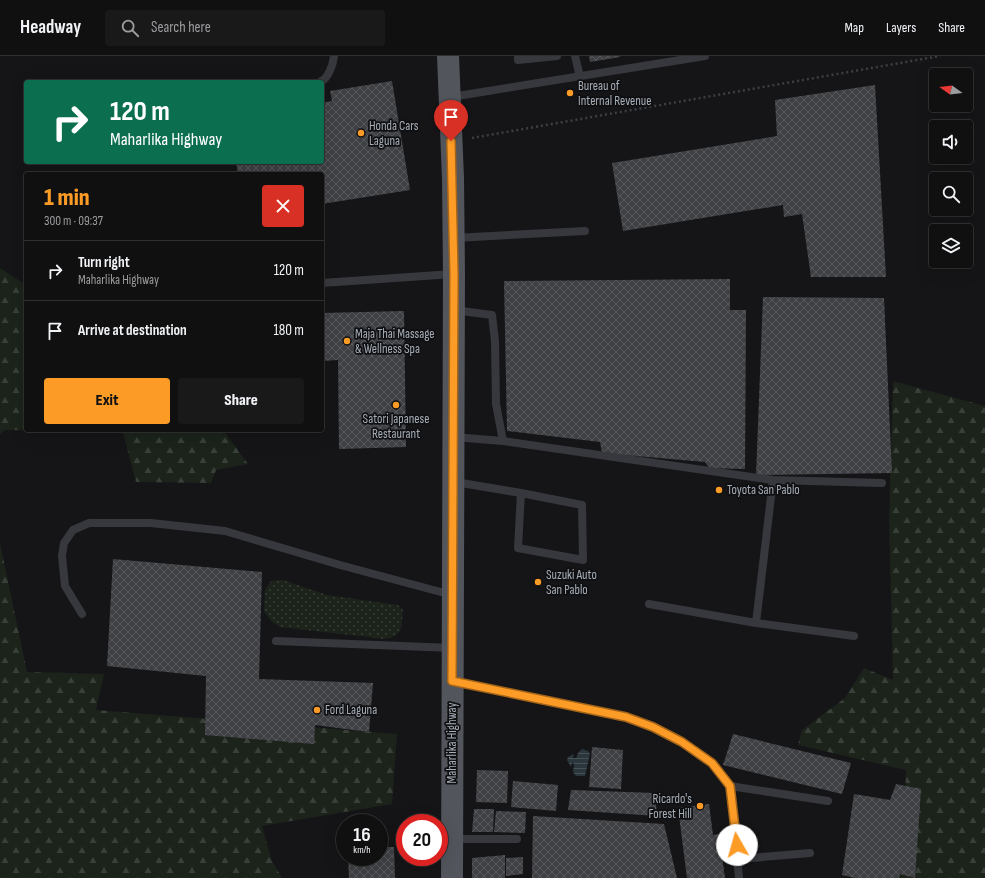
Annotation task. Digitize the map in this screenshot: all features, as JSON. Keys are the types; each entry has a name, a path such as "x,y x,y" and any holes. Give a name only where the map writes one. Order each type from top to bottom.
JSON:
{"main road":[{"name":"Maharlika Highway","path":"448,56 454,238 452,878"}],"lane":[{"path":"324,81 334,64 334,56"},
{"path":"518,56 518,60 557,56"},
{"path":"574,56 580,77"},
{"path":"450,97 705,56"},
{"path":"454,238 585,231"},
{"path":"324,283 454,274"},
{"path":"454,310 492,315 495,341 496,404 503,441"},
{"path":"453,437 503,441 774,480 882,483"},
{"path":"756,623 774,480"},
{"path":"453,482 521,493 582,505 583,560 518,548 521,493"},
{"path":"82,614 65,586 62,556 64,543 73,530 89,523 151,523 225,531 453,596"},
{"path":"649,604 756,623 854,636"},
{"path":"276,641 453,648"},
{"path":"452,681 626,717 653,727 682,742 712,763 730,786 740,878"},
{"path":"730,786 828,801"},
{"path":"452,839 517,839"},
{"path":"739,859 810,853"}],"path":[{"path":"451,141 940,56"}],"green space":[{"path":"0,268 24,284 24,430 5,430 0,434"},
{"path":"893,381 985,406 985,878 879,878 902,870 906,770 798,745 802,730 845,698 864,668 893,680 889,521"},
{"path":"123,432 224,432 248,464 216,470 211,483 136,482"},
{"path":"0,543 27,672 104,674 96,710 397,734 392,804 262,826 272,861 282,878 0,878"},
{"path":"283,580 327,595 398,605 403,610 399,633 385,639 280,627 271,621 264,611 265,590 271,581"}],"shaded area":[{"path":"582,749 588,751 590,754 585,776 576,776 573,772 574,764 572,763 571,767 567,760 568,757 574,754 573,758 576,758"}],"building":[{"path":"589,56 620,56 620,57 590,62"},
{"name":"Honda Cars Laguna","path":"392,81 410,190 324,204 324,172 238,172 236,164 324,164 324,103 332,101 330,91"},
{"path":"875,85 886,277 811,277 802,214 784,217 783,205 623,231 612,163 777,136 775,100"},
{"path":"730,279 730,310 746,310 745,469 709,468 705,462 602,453 600,442 507,431 504,281"},
{"path":"763,297 884,298 892,473 756,475"},
{"path":"404,311 406,447 339,449 338,360 324,361 324,313"},
{"path":"113,559 262,572 259,679 373,683 369,732 315,725 314,744 205,735 206,676 107,666"},
{"path":"733,734 851,763 842,794 723,765"},
{"path":"592,747 623,750 621,789 589,787"},
{"path":"477,770 508,771 507,803 476,802"},
{"path":"513,781 558,785 556,811 511,807"},
{"path":"896,784 921,789 915,878 900,874 899,878 855,878 842,875 854,794 890,800"},
{"path":"571,790 655,793 657,816 568,810"},
{"path":"709,804 713,835 719,834 725,878 687,878 678,808"},
{"path":"474,809 494,809 493,832 472,832"},
{"path":"496,811 526,812 525,833 494,832"},
{"path":"533,816 664,824 677,878 532,878"},
{"path":"388,847 394,847 395,878 349,878 348,866 388,866"},
{"path":"505,855 505,878 472,878 472,858"},
{"path":"523,857 523,874 506,876 506,858"}],"place":[{"name":"Bureau of Internal Revenue","path":"570,93"},
{"name":"Honda Cars Laguna","path":"361,133"},
{"name":"Maja Thai Massage & Wellness Spa","path":"347,341"},
{"name":"Satori Japanese Restaurant","path":"396,405"},
{"name":"Toyota San Pablo","path":"719,490"},
{"name":"Suzuki Auto San Pablo","path":"538,582"},
{"name":"Ford Laguna","path":"317,710"},
{"name":"Ricardo's Forest Hill","path":"700,806"}],"route":[{"path":"451,141 454,274 452,681 626,717 653,727 682,742 712,763 730,786 737,845"}]}
